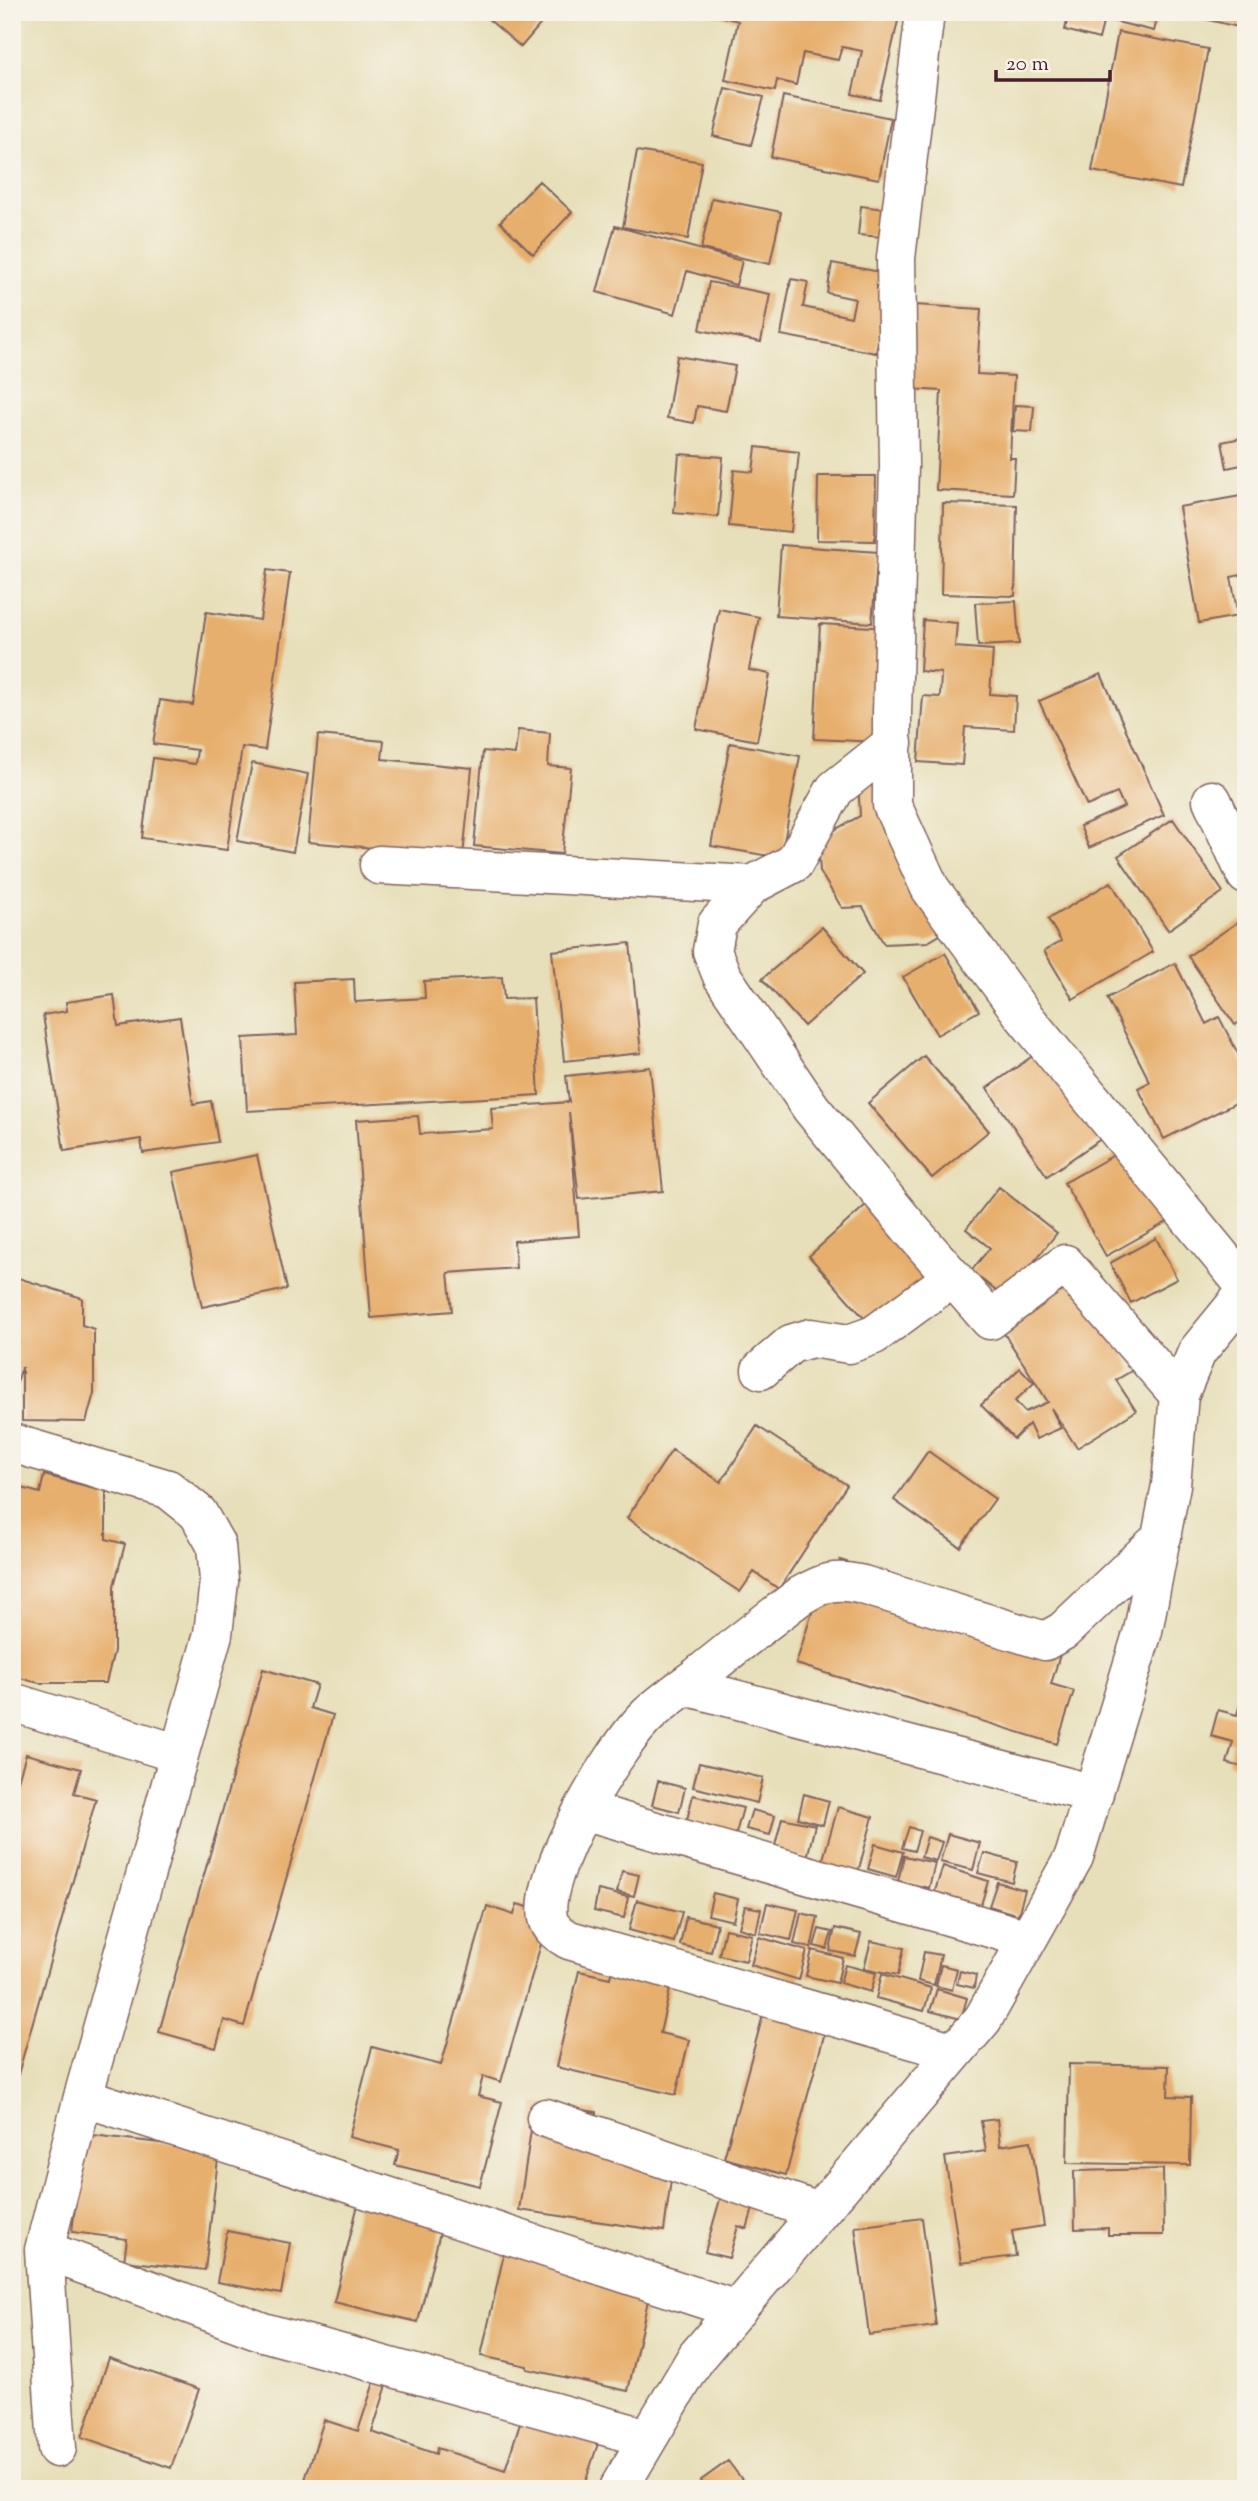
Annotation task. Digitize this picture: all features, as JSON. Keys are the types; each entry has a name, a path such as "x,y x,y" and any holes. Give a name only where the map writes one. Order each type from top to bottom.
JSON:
{"street":[{"path":"618,2489 697,2356 983,2019 1074,1857 1143,1631 1171,1485 1179,1395 1197,1352 1246,1289 1021,1014 930,888 892,805 899,466 896,258 925,12"},
{"path":"893,743 835,789 794,863 752,884 717,925 712,951 722,976 810,1108 990,1320 1065,1264 1179,1395"},
{"path":"1212,800 1246,875"},
{"path":"379,865 752,884"},
{"path":"761,1370 791,1344 811,1338 849,1344 874,1335 953,1277"},
{"path":"12,1443 168,1489 198,1513 216,1545 219,1581 213,1634 83,2097 44,2250 57,2448"},
{"path":"955,2052 569,1940 555,1932 548,1919 548,1898 558,1865 583,1810 622,1745 648,1715 800,1595 819,1584 841,1580 1045,1641 1063,1631 1161,1537"},
{"path":"685,1686 1094,1794"},
{"path":"12,1702 179,1754"},
{"path":"583,1810 1028,1939"},
{"path":"83,2097 737,2310"},
{"path":"546,2118 819,2212"},
{"path":"44,2250 263,2332 649,2438"}],"building":[{"path":"480,12 551,12 521,47"},
{"path":"705,12 900,12 880,100 852,94 862,51 842,47 838,60 803,53 796,85 777,80 775,91 725,80 738,21"},
{"path":"1069,12 1159,12 1154,31 1104,19 1099,39 1065,30"},
{"path":"1246,12 1246,29 1180,13"},
{"path":"1118,32 1208,49 1181,188 1092,171"},
{"path":"725,88 764,97 751,145 713,136"},
{"path":"783,96 891,118 879,179 771,157"},
{"path":"637,151 702,162 688,239 623,227"},
{"path":"539,181 572,212 533,254 500,222"},
{"path":"712,198 781,212 770,264 701,249"},
{"path":"861,206 885,209 883,237 858,235"},
{"path":"615,226 742,261 736,285 687,271 675,314 597,292"},
{"path":"832,263 891,274 876,353 781,335 791,279 808,282 803,307 851,317 855,299 827,293"},
{"path":"709,282 770,294 761,342 700,330"},
{"path":"914,305 981,309 977,374 1014,376 1010,458 1015,458 1013,494 936,490 941,391 910,389"},
{"path":"677,356 735,366 726,411 697,406 694,423 667,418"},
{"path":"1015,405 1034,406 1032,432 1013,431"},
{"path":"1246,437 1246,464 1227,468 1222,442"},
{"path":"756,447 799,452 791,532 729,526 734,470 753,472"},
{"path":"679,454 723,457 718,517 674,513"},
{"path":"818,476 876,476 875,541 817,540"},
{"path":"1246,495 1246,574 1231,577 1238,616 1199,623 1179,507"},
{"path":"943,503 1017,505 1015,596 941,594"},
{"path":"781,545 878,552 872,623 776,616"},
{"path":"267,570 290,573 265,750 242,747 227,850 142,838 153,758 195,764 197,750 153,744 160,700 193,705 206,612 260,620"},
{"path":"1016,601 1019,644 978,646 975,603"},
{"path":"719,609 759,617 749,670 770,674 757,741 696,729"},
{"path":"923,620 957,623 955,647 993,650 990,694 1016,696 1014,730 965,727 962,765 918,762 923,696 940,697 941,673 920,671"},
{"path":"820,624 889,628 880,742 814,739"},
{"path":"1101,674 1164,815 1089,848 1080,826 1124,807 1117,793 1087,806 1039,701"},
{"path":"518,730 550,733 548,766 571,768 562,854 474,846 483,751 515,754"},
{"path":"318,735 384,741 382,759 472,768 463,856 308,842"},
{"path":"730,743 800,756 781,858 711,846"},
{"path":"252,763 308,774 293,852 237,841"},
{"path":"872,772 950,929 928,942 884,944 863,907 842,908 820,872 818,839 860,816 858,780"},
{"path":"1173,819 1223,892 1168,930 1118,856"},
{"path":"1111,882 1153,952 1073,999 1044,951 1061,941 1048,919"},
{"path":"1241,920 1246,928 1246,1018 1235,1025 1188,956"},
{"path":"822,927 863,974 804,1026 762,979"},
{"path":"630,943 641,1053 564,1061 552,951"},
{"path":"945,953 979,1011 937,1035 903,977"},
{"path":"1175,963 1206,1024 1219,1017 1246,1069 1246,1098 1164,1139 1138,1088 1150,1082 1107,998"},
{"path":"502,977 504,999 533,998 539,1095 247,1111 243,1038 297,1035 294,982 354,979 355,1002 425,998 424,981"},
{"path":"114,995 118,1026 180,1017 193,1104 211,1101 218,1142 143,1153 141,1139 64,1151 43,1015 67,1011 66,1002"},
{"path":"1047,1046 1108,1134 1047,1176 987,1088"},
{"path":"924,1056 989,1131 932,1178 868,1103"},
{"path":"650,1067 663,1191 579,1199 569,1112 579,1236 514,1241 516,1268 448,1273 452,1311 371,1318 356,1120 418,1116 420,1134 493,1129 491,1108 569,1102 566,1076"},
{"path":"1132,1145 1174,1218 1106,1256 1064,1183"},
{"path":"257,1155 287,1289 202,1307 173,1172"},
{"path":"999,1187 1057,1233 1005,1298 971,1271 990,1248 966,1229"},
{"path":"877,1195 948,1274 879,1335 809,1256"},
{"path":"1156,1238 1177,1279 1131,1303 1110,1263"},
{"path":"1078,1267 1133,1370 1116,1380 1136,1411 1077,1448 1051,1408 1061,1428 1036,1439 1029,1424 1014,1439 981,1405 1020,1368 1034,1383 1015,1401 1025,1412 1048,1402 995,1319"},
{"path":"12,1276 82,1298 82,1325 94,1329 94,1393 86,1422 22,1421 22,1367 12,1397"},
{"path":"757,1426 847,1485 779,1589 754,1572 740,1592 627,1518 672,1450 721,1482"},
{"path":"928,1451 995,1499 960,1547 894,1500"},
{"path":"44,1475 106,1491 106,1539 125,1544 114,1586 114,1651 106,1683 39,1683 12,1676 12,1509 18,1487 40,1493"},
{"path":"840,1560 1067,1632 1051,1684 1074,1691 1057,1744 796,1664 822,1580 833,1583"},
{"path":"263,1669 317,1685 310,1708 333,1715 244,2026 224,2020 216,2048 159,2032"},
{"path":"1245,1684 1246,1768 1227,1763 1233,1742 1211,1736 1218,1710 1237,1715"},
{"path":"26,1754 81,1769 74,1793 96,1799 13,2092 12,1801"},
{"path":"699,1763 763,1778 757,1803 693,1787"},
{"path":"658,1781 685,1788 679,1812 652,1805"},
{"path":"804,1794 829,1801 823,1825 798,1818"},
{"path":"693,1795 743,1808 735,1837 686,1824"},
{"path":"838,1807 873,1817 857,1876 821,1866"},
{"path":"752,1810 775,1816 770,1835 746,1829"},
{"path":"782,1818 815,1825 807,1858 774,1850"},
{"path":"909,1827 920,1831 914,1851 902,1848"},
{"path":"948,1834 980,1843 973,1870 940,1862"},
{"path":"927,1837 942,1842 936,1861 921,1857"},
{"path":"875,1844 903,1852 896,1877 868,1869"},
{"path":"984,1853 1017,1862 1012,1882 978,1873"},
{"path":"904,1856 935,1863 929,1888 898,1881"},
{"path":"943,1866 988,1881 979,1912 933,1897"},
{"path":"622,1871 639,1875 634,1896 617,1892"},
{"path":"997,1882 1025,1890 1018,1915 989,1906"},
{"path":"598,1890 628,1897 624,1918 594,1911"},
{"path":"713,1893 738,1899 733,1921 708,1915"},
{"path":"637,1900 682,1912 674,1942 629,1930"},
{"path":"767,1903 798,1910 791,1940 760,1933"},
{"path":"517,1904 550,1913 501,2082 483,2076 478,2096 502,2102 480,2186 395,2165 399,2150 349,2137 372,2047 441,2065 487,1906 514,1915"},
{"path":"745,1906 761,1909 756,1933 739,1928"},
{"path":"801,1913 818,1917 811,1948 794,1944"},
{"path":"686,1917 717,1924 711,1952 680,1945"},
{"path":"835,1928 861,1934 855,1956 830,1951"},
{"path":"725,1929 752,1935 746,1961 719,1955"},
{"path":"819,1929 832,1932 827,1949 814,1946"},
{"path":"759,1937 807,1951 799,1980 751,1965"},
{"path":"871,1941 904,1948 898,1975 864,1968"},
{"path":"812,1950 843,1958 837,1983 806,1976"},
{"path":"924,1952 941,1955 934,1985 918,1981"},
{"path":"615,1954 675,1968 660,2033 689,2040 676,2095 556,2067 579,1971 610,1978"},
{"path":"845,1965 876,1973 871,1992 840,1983"},
{"path":"941,1965 957,1969 952,1990 936,1986"},
{"path":"960,1971 976,1975 974,1988 957,1984"},
{"path":"882,1974 931,1988 924,2011 876,1998"},
{"path":"937,1989 967,1998 961,2019 930,2011"},
{"path":"769,1993 831,2010 786,2175 724,2158"},
{"path":"1069,2064 1169,2066 1168,2096 1191,2097 1190,2165 1067,2163"},
{"path":"535,2103 597,2112 594,2138 675,2150 664,2231 519,2210"},
{"path":"997,2119 1000,2146 1031,2141 1044,2226 1012,2231 1016,2256 961,2263 945,2157 986,2151 981,2121"},
{"path":"84,2134 219,2150 205,2270 124,2261 127,2239 72,2232"},
{"path":"1163,2169 1164,2235 1108,2235 1108,2228 1075,2229 1074,2171"},
{"path":"364,2180 448,2200 418,2322 334,2302"},
{"path":"724,2185 757,2195 747,2229 738,2226 729,2258 705,2252"},
{"path":"922,2218 936,2326 869,2335 855,2227"},
{"path":"227,2231 290,2243 281,2294 217,2282"},
{"path":"505,2249 652,2282 628,2391 481,2356"},
{"path":"385,2349 397,2354 372,2432 436,2454 437,2448 505,2470 530,2391 607,2416 583,2489 302,2489 324,2420 358,2431"},
{"path":"109,2358 199,2389 171,2468 82,2437"},
{"path":"728,2461 749,2489 706,2489 700,2481"}]}
